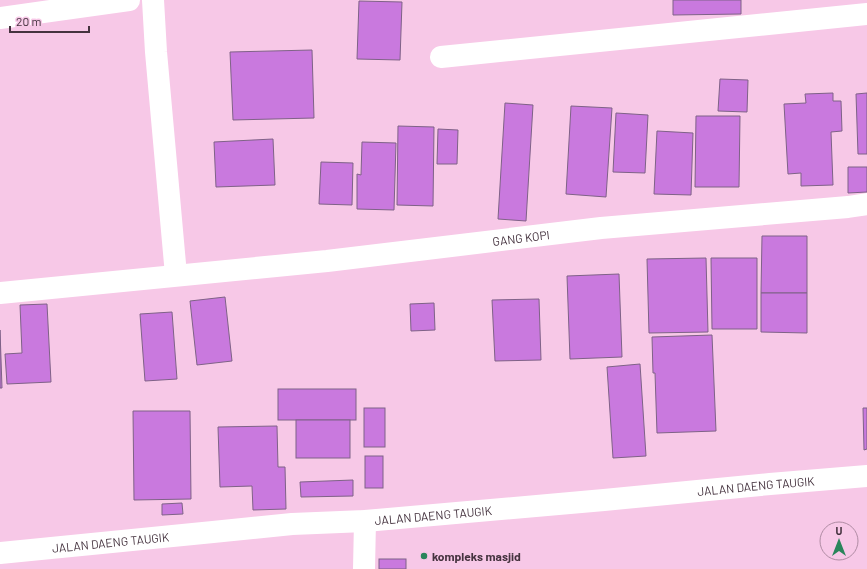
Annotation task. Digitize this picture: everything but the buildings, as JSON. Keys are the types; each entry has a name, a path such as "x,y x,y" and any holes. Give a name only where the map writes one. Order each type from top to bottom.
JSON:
{"street":[{"path":"0,18 129,0"},
{"path":"153,0 156,52 176,276"},
{"path":"441,57 867,14"},
{"name":"GANG KOPI","path":"0,293 327,262 601,228 848,207 867,204"},
{"name":"JALAN DAENG TAUGIK","path":"0,553 292,524 364,521 867,476"},
{"path":"364,521 364,569"}],"place":[{"name":"kompleks masjid","path":"424,556"}]}
